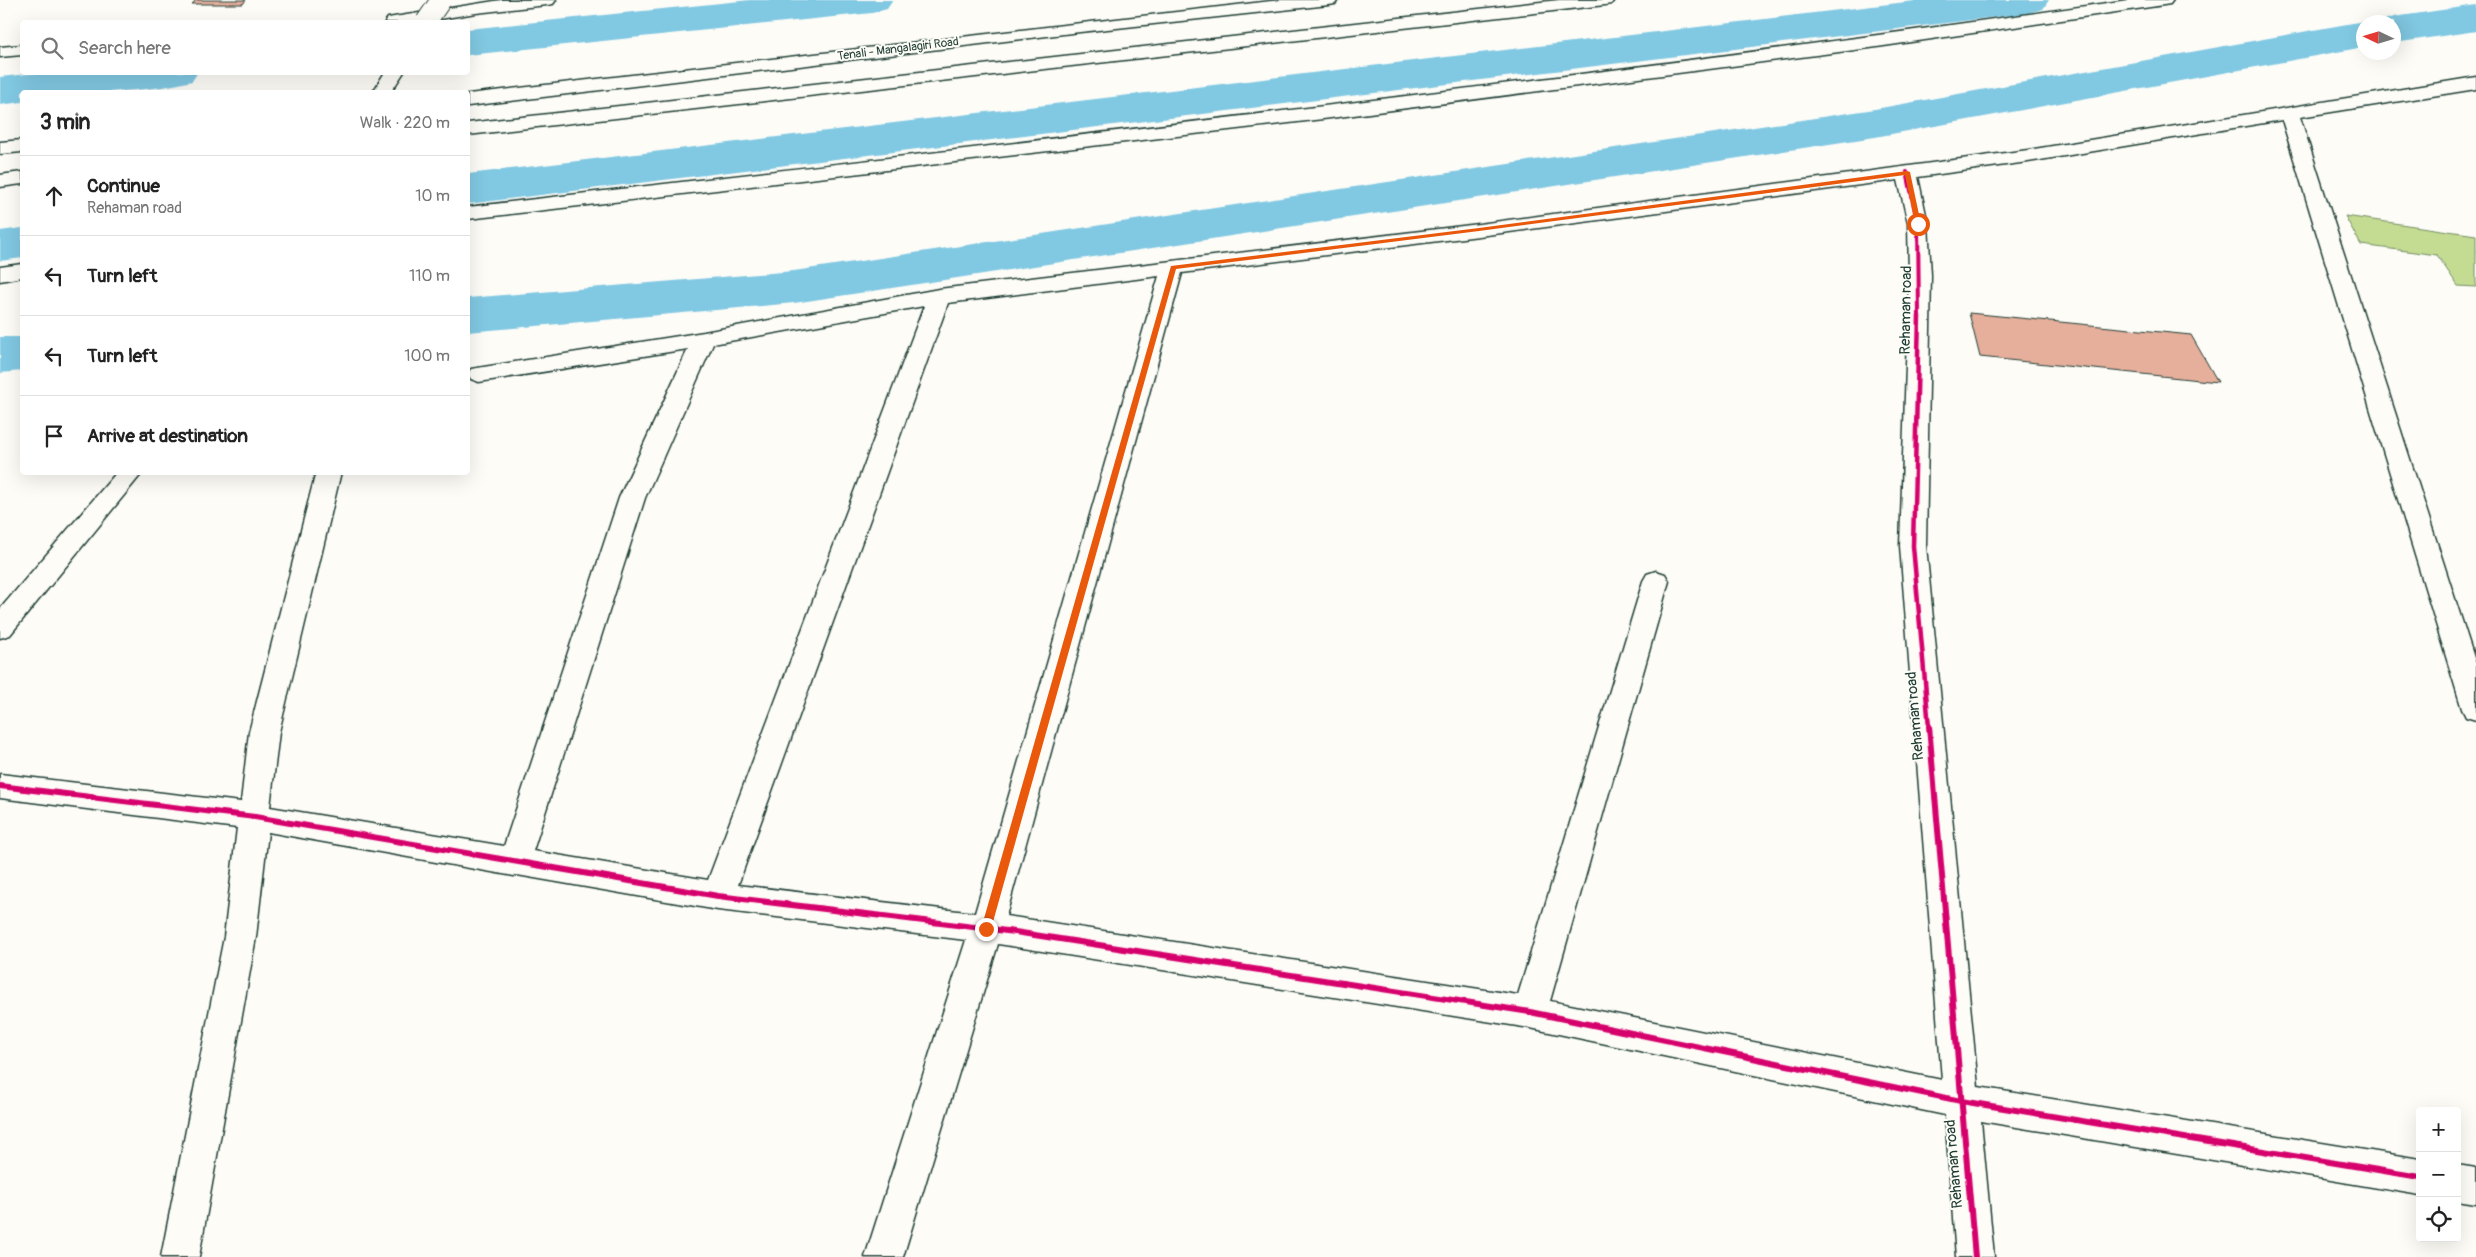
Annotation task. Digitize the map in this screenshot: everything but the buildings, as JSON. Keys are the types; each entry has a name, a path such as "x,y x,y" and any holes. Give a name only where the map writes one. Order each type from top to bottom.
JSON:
{"street":[{"path":"395,20 410,0"},
{"path":"427,20 441,0"},
{"path":"403,20 480,4 547,0"},
{"name":"Tenali - Mangalagiri Road","path":"470,100 1070,28 1329,0"},
{"path":"470,129 1605,0"},
{"path":"470,213 1323,114 1870,42 2164,0"},
{"path":"0,52 20,50"},
{"path":"384,90 392,75"},
{"path":"479,374 704,339 939,296 1479,230 2028,156 2476,83"},
{"path":"2289,113 2476,709"},
{"path":"0,148 20,146"},
{"name":"Rehaman road","path":"1907,172 1918,224 1920,275 1913,546 1975,1257"},
{"path":"0,181 20,178"},
{"path":"884,1257 986,929 1173,267"},
{"path":"0,274 20,271"},
{"path":"718,896 939,296"},
{"path":"514,862 632,498 704,339"},
{"path":"0,628 128,475"},
{"path":"180,1257 240,937 264,732 328,475"},
{"path":"1530,1012 1656,581"},
{"path":"0,786 255,817 718,896 986,929 1530,1012 1961,1101 2416,1176"},
{"path":"2461,1184 2476,1186"}],"green space":[{"path":"2345,216 2476,235 2476,287 2458,286 2437,255 2361,245"}],"waterway":[{"path":"470,42 872,0"},
{"path":"470,189 2028,0"},
{"path":"2401,29 2476,18"},
{"path":"470,315 794,287 1875,123 2356,35"},
{"path":"0,91 148,75"},
{"path":"0,246 20,243"},
{"path":"0,355 20,354"}],"cycle path":[{"path":"1907,172 1918,224 1920,275 1913,546 1975,1257"},
{"path":"0,786 255,817 718,896 1015,932 1530,1012 1961,1101 2416,1176"}],"route":[{"path":"986,929 1173,267 1479,230 1907,172 1918,224"}]}
